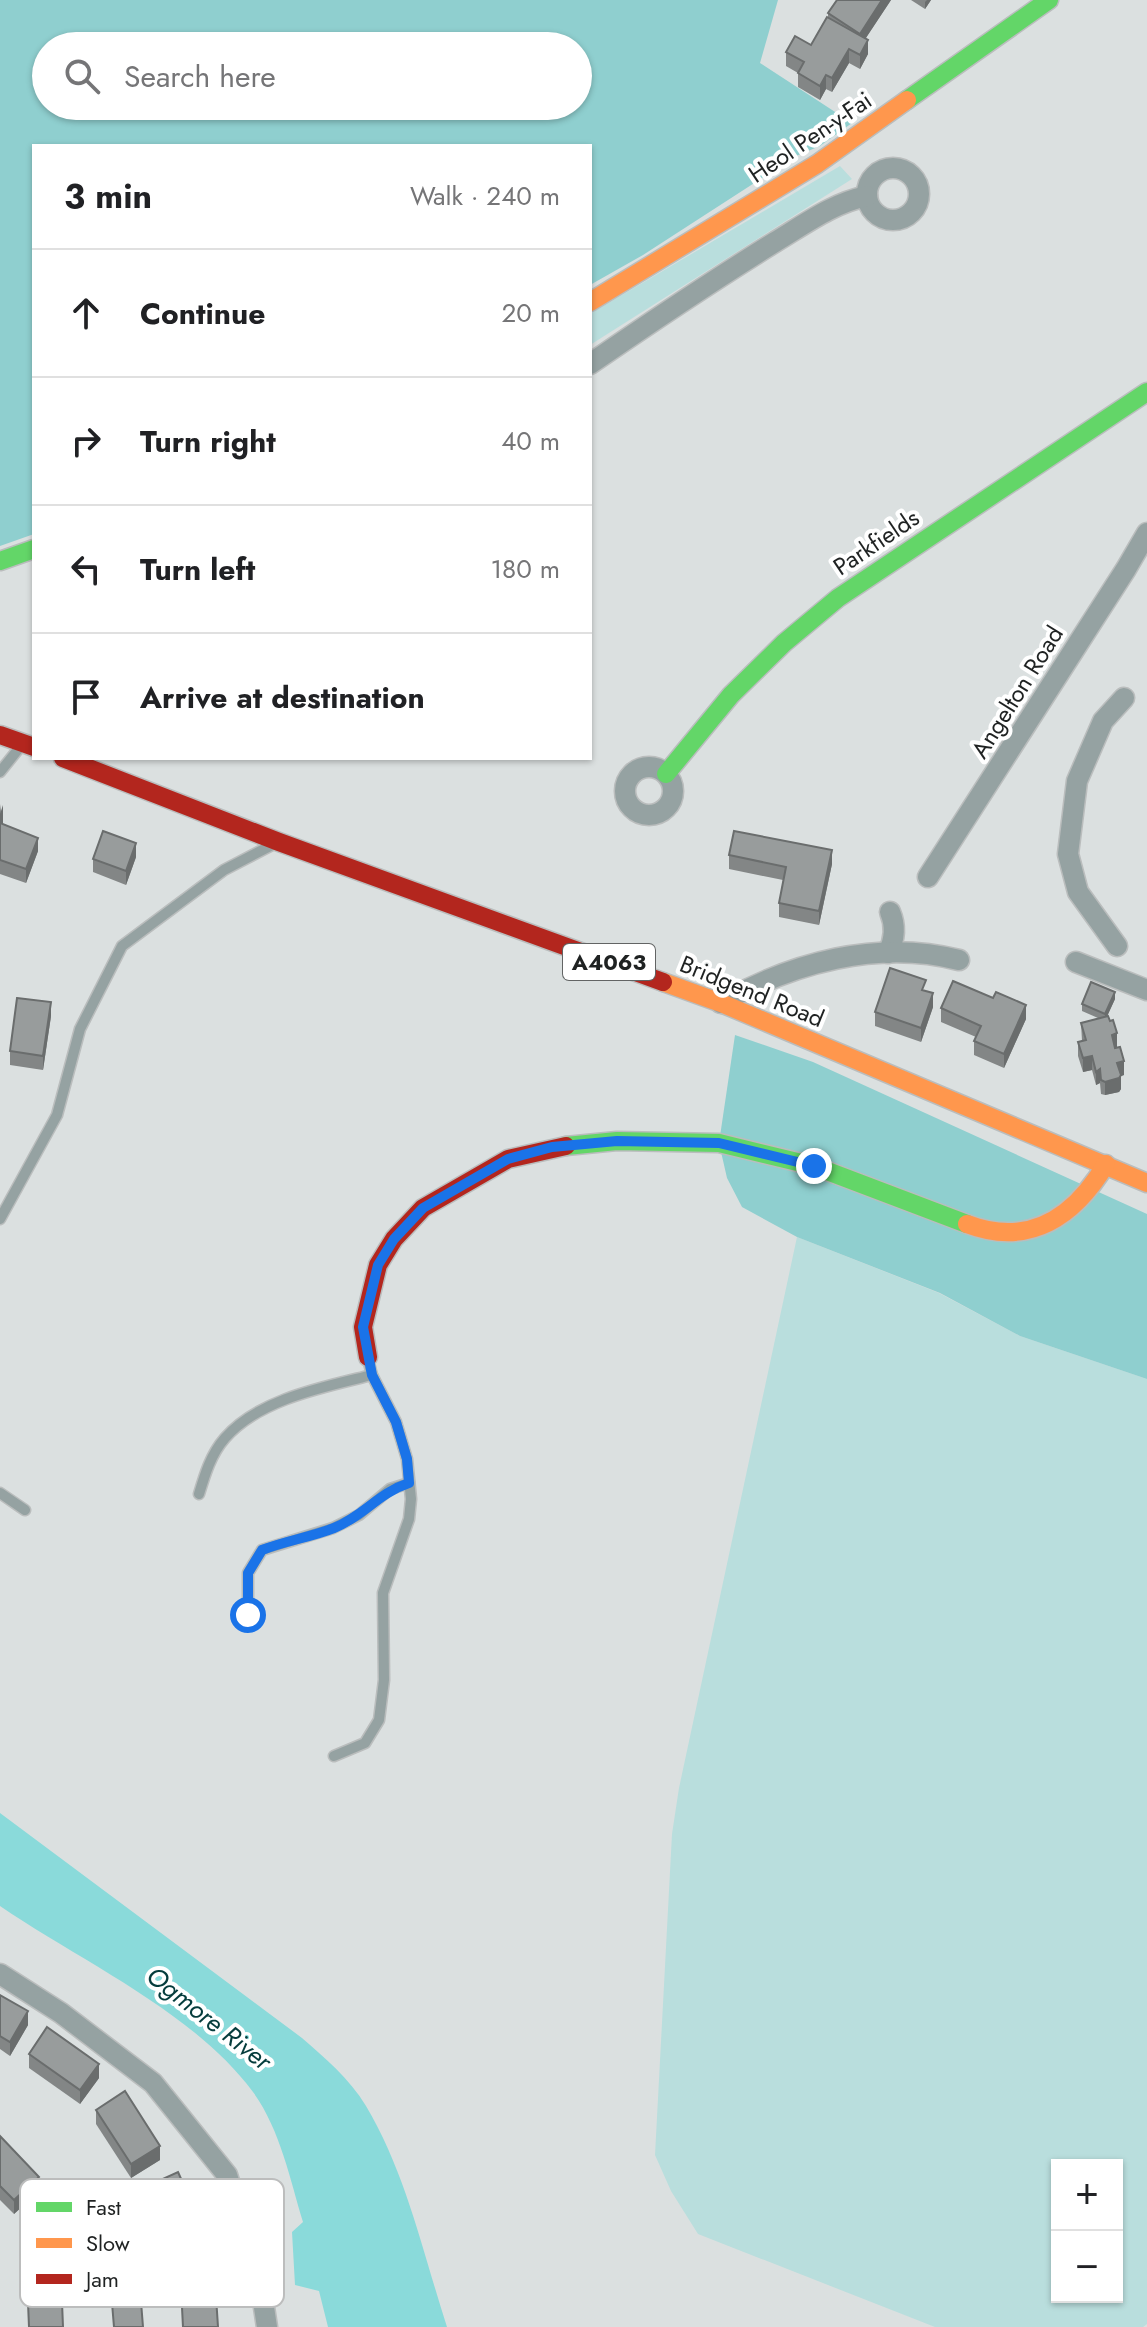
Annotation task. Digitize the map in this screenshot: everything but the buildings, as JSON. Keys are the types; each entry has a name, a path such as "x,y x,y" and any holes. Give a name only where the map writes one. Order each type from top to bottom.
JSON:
{"street":[{"name":"Heol Pen-y-Fai","path":"592,301 817,164 1049,0"},
{"path":"592,363 721,275 808,222 845,200 867,196"},
{"name":"Parkfields","path":"666,774 731,695 784,643 838,598 1147,392"},
{"name":"Angelton Road","path":"928,877 1147,533"},
{"path":"0,561 32,550"},
{"path":"1105,973 1120,940 1078,892 1068,854 1077,781 1103,721 1124,698"},
{"path":"0,735 29,745"},
{"name":"Bridgend Road","path":"68,760 279,842 721,1003 1147,1183"},
{"path":"888,953 895,927 890,912"},
{"path":"721,1003 747,988 802,966 831,959 923,953 959,960"},
{"path":"1076,962 1147,990"},
{"path":"370,1366 363,1327 378,1265 394,1239 423,1208 508,1159 552,1147 617,1141 719,1143 814,1166 974,1227 1005,1232 1042,1227 1070,1211 1091,1189 1106,1164"},
{"path":"0,1974 61,2013 153,2083 228,2179"},
{"path":"264,2307 267,2327"}],"lane":[{"path":"0,772 29,745"},
{"path":"0,1219 57,1115 80,1029 122,946 224,870 279,842"},
{"path":"199,1494 208,1466 225,1438 247,1420 286,1398 370,1366 396,1422 407,1459 409,1519 383,1593 384,1680 379,1720 365,1743 334,1756"},
{"path":"248,1615 248,1573 262,1550 333,1528 359,1515 390,1489 409,1483"},
{"path":"0,1493 25,1510"}],"shaded area":[{"path":"0,0 778,0 760,63 852,123 820,146 796,156 643,255 592,284 592,144 32,144 32,535 0,546"},
{"path":"840,166 852,179 592,344 592,313"},
{"path":"735,1035 813,1062 1147,1214 1147,1379 1020,1336 940,1293 797,1237 742,1207 727,1178 719,1143"},
{"path":"797,1237 939,1293 1020,1336 1147,1379 1147,2324 1143,2327 935,2327 698,2234 671,2191 655,2155 672,1834 679,1788"}],"water":[{"name":"Ogmore River","path":"0,1813 302,2038 344,2077 366,2106 392,2158 447,2327 328,2327 319,2291 295,2285 292,2232 303,2222 283,2155 262,2106 229,2063 169,2013 0,1906"}],"traffic: fast":[{"path":"907,100 1049,0"},
{"path":"666,774 731,695 784,643 838,598 1147,392"},
{"path":"0,561 32,550"},
{"path":"566,1146 617,1141 719,1143 814,1166 967,1224"}],"traffic: slow":[{"path":"592,301 817,164 907,100"},
{"path":"663,982 721,1003 1147,1183"},
{"path":"967,1224 1011,1232 1048,1222 1080,1199 1106,1164"}],"traffic: jam":[{"path":"0,735 32,746"},
{"path":"68,760 279,842 663,982"},
{"path":"368,1357 363,1327 378,1265 394,1239 423,1208 508,1159 566,1146"}],"route":[{"path":"248,1615 248,1573 262,1550 333,1528 359,1515 390,1489 409,1483 407,1459 396,1422 372,1375 363,1327 378,1265 394,1239 423,1208 508,1159 552,1147 617,1141 719,1143 814,1166"}]}
